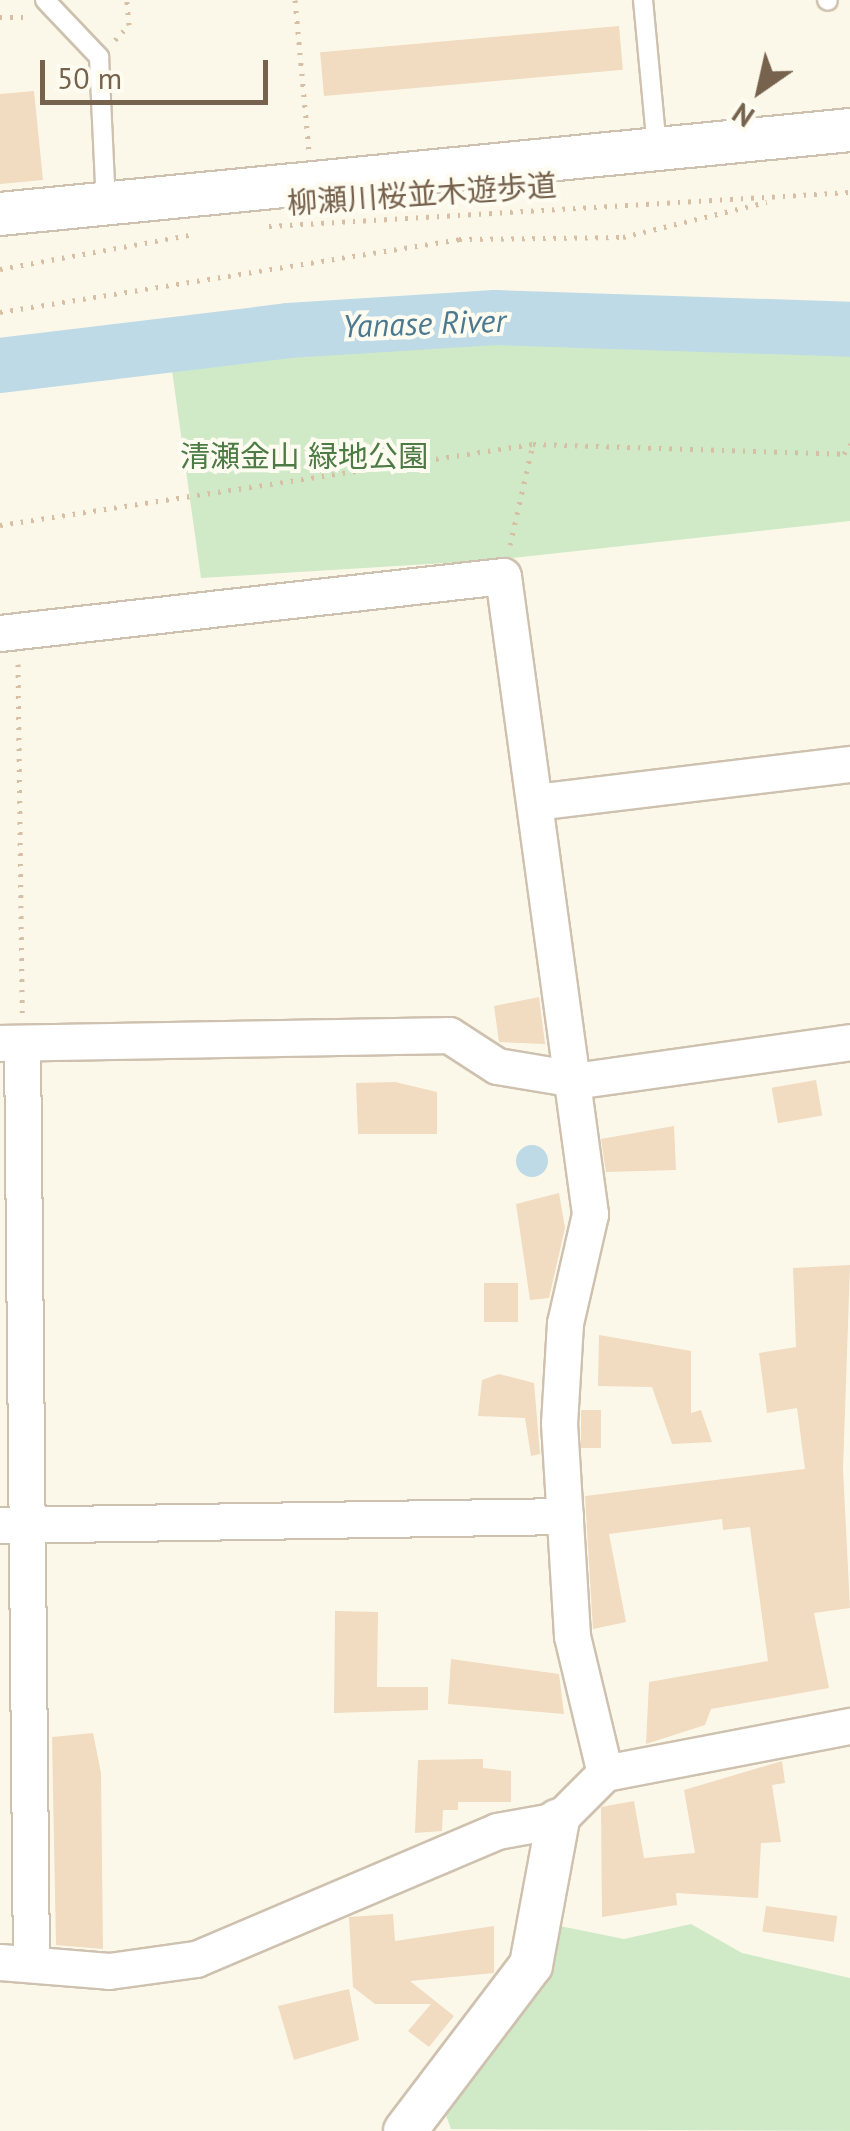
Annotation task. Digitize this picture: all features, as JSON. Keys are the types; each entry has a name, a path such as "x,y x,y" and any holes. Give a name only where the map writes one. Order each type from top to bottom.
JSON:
{"street":[{"path":"0,214 850,130"},
{"path":"9,632 503,576 536,802 567,1078 590,1214 565,1323 565,1516 572,1636 605,1774"},
{"path":"536,802 850,764"},
{"path":"850,1042 567,1078 497,1066 449,1035 11,1043 15,1962 109,1970 196,1959 497,1831 558,1820 605,1774 850,1726"},
{"path":"14,1525 565,1516"},
{"path":"405,2131 531,1965 558,1820"}],"lane":[{"path":"44,0 98,56 106,204"},
{"path":"643,0 657,149"}],"path":[{"path":"98,56 130,25 128,0"},
{"path":"295,0 312,183"},
{"name":"柳瀬川桜並木遊歩道","path":"265,226 774,200 850,192"},
{"path":"0,312 458,239 623,237 774,200"},
{"path":"0,269 206,231"},
{"path":"0,525 533,444 844,454 850,444"},
{"path":"503,576 533,444"},
{"path":"9,632 11,1043"}],"green space":[{"name":"清瀬金山 緑地公園","path":"850,329 850,521 495,560 201,578 168,342"},
{"path":"691,1924 742,1953 850,1978 850,2131 451,2129 443,2107 546,1983 560,1926 624,1939"}],"water":[{"path":"532,1145 543,1150 548,1161 543,1172 532,1177 521,1172 516,1161 521,1150"}],"building":[{"path":"619,26 623,70 324,96 320,52"},
{"path":"34,91 43,180 0,184 0,94"},
{"path":"539,997 545,1044 499,1042 494,1006"},
{"path":"816,1080 822,1115 778,1123 772,1088"},
{"path":"395,1082 437,1092 437,1134 358,1134 356,1083"},
{"path":"674,1126 676,1170 606,1172 601,1139"},
{"path":"559,1193 565,1228 549,1298 530,1300 516,1204"},
{"path":"850,1265 843,1469 850,1608 814,1613 829,1688 711,1709 705,1725 646,1744 649,1682 768,1661 750,1527 723,1530 722,1519 609,1534 626,1622 593,1629 585,1496 805,1469 797,1408 767,1413 759,1353 796,1347 793,1268"},
{"path":"484,1283 518,1283 518,1322 484,1322"},
{"path":"599,1335 691,1351 691,1413 701,1410 712,1442 672,1444 652,1387 598,1386"},
{"path":"499,1374 534,1383 540,1454 531,1456 525,1418 478,1416 482,1380"},
{"path":"581,1410 601,1410 601,1448 581,1448"},
{"path":"335,1611 378,1612 377,1687 428,1687 428,1710 334,1713"},
{"path":"451,1659 559,1674 564,1714 448,1704"},
{"path":"93,1733 101,1773 103,1949 56,1945 52,1737"},
{"path":"483,1759 483,1768 511,1771 511,1802 458,1802 458,1810 443,1810 442,1831 415,1833 418,1760"},
{"path":"782,1761 785,1783 772,1785 781,1842 761,1843 758,1898 676,1893 677,1905 602,1917 601,1807 634,1801 644,1858 695,1853 684,1790"},
{"path":"766,1906 837,1916 834,1942 762,1932"},
{"path":"393,1914 395,1941 494,1926 494,1973 410,1981 454,2016 429,2047 408,2031 431,2004 375,2004 353,1987 349,1917"},
{"path":"349,1989 359,2040 294,2060 278,2006"}],"waterway":[{"name":"Yanase River","path":"0,365 288,330 495,317 850,329"}]}
